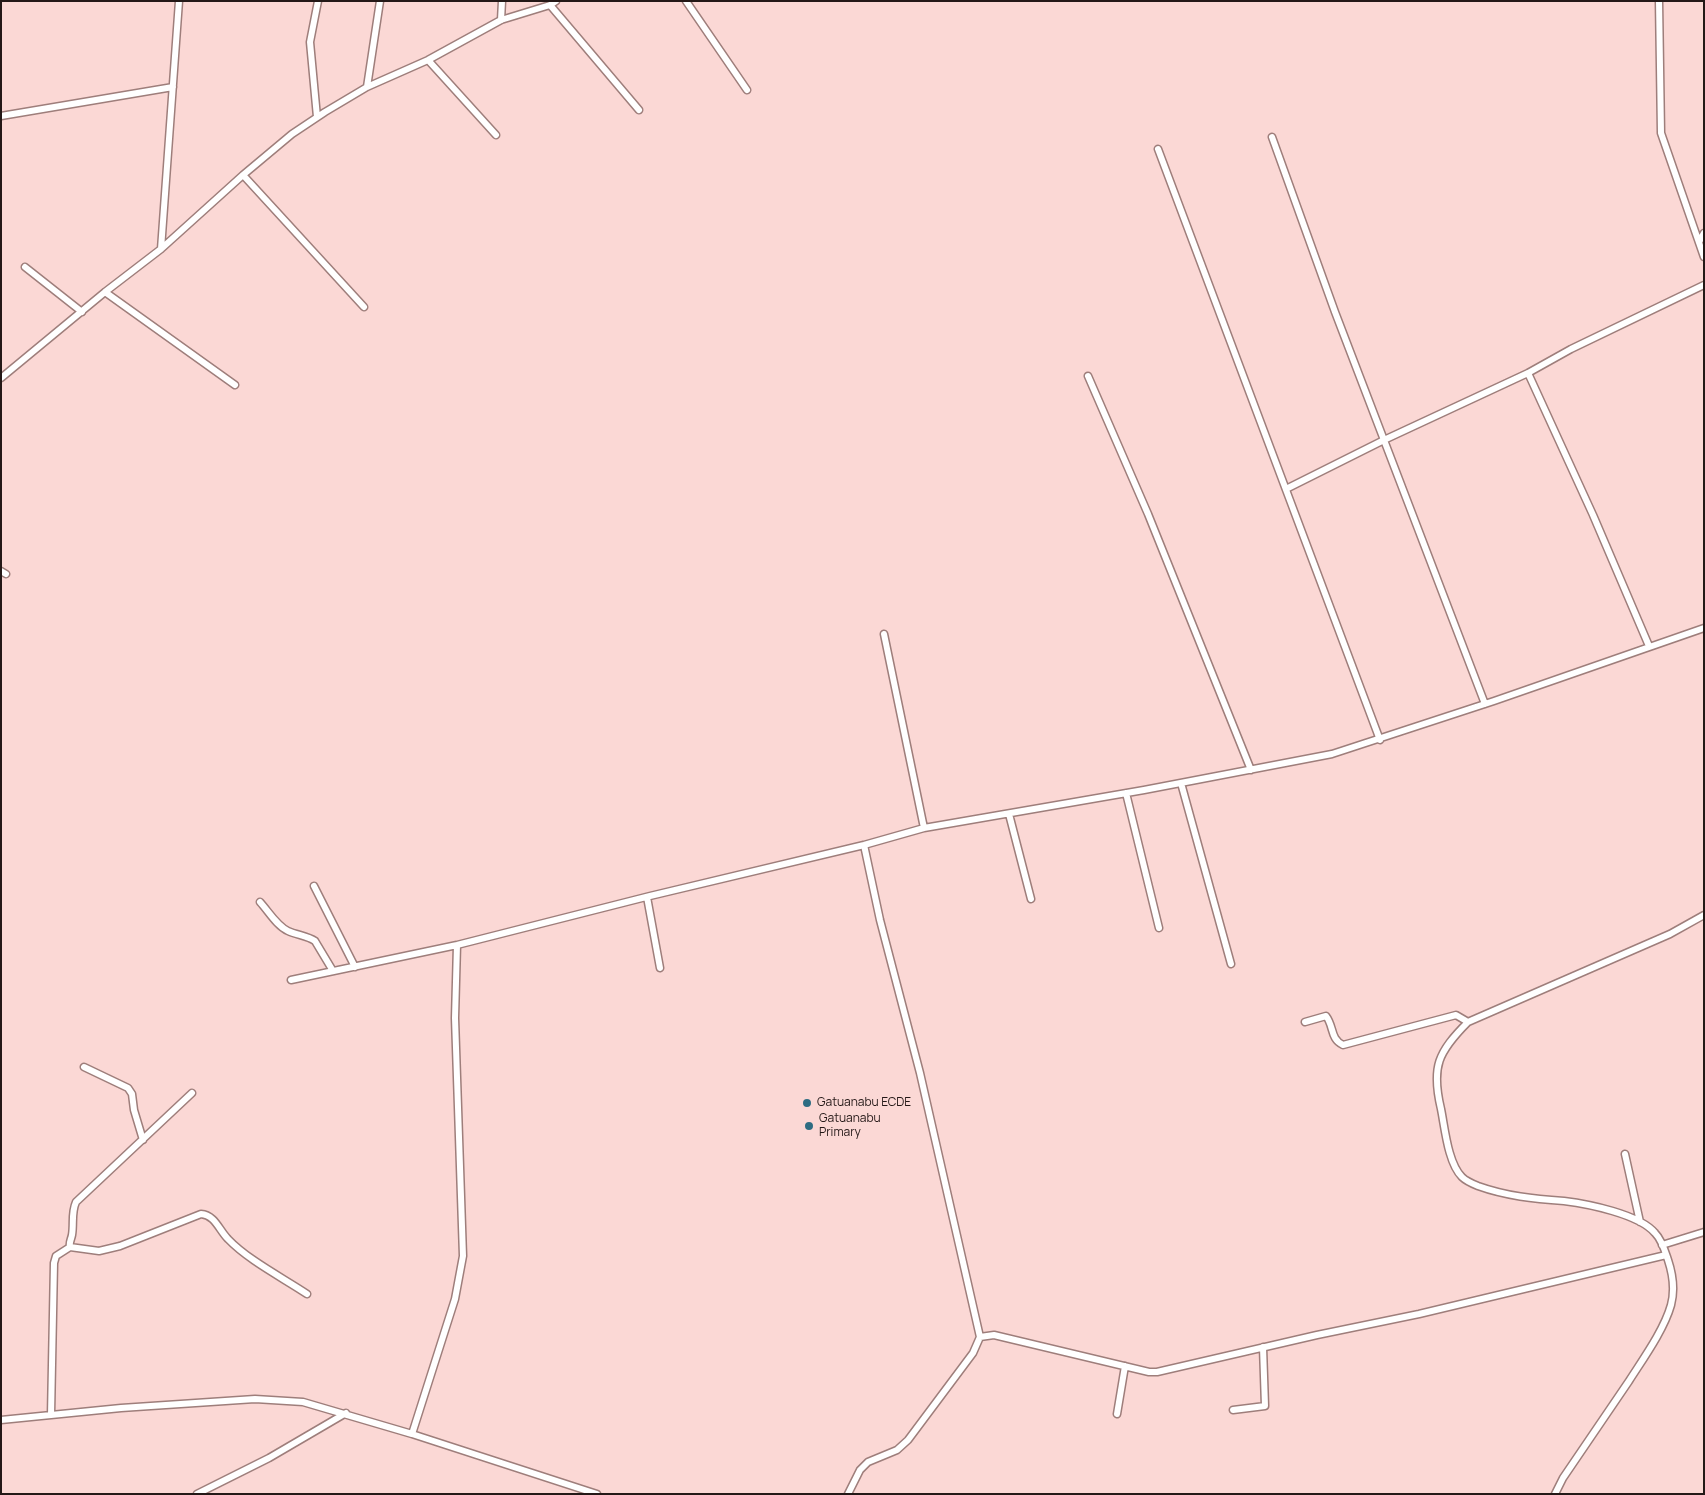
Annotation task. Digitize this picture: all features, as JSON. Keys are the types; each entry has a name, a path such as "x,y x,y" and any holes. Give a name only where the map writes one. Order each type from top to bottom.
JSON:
{"street":[{"path":"161,249 179,1"},
{"path":"317,117 310,42 318,1"},
{"path":"367,87 380,1"},
{"path":"501,20 502,1"},
{"path":"1,378 105,292 161,249 243,175 292,134 317,117 367,87 428,60 501,20 550,5 556,1"},
{"path":"686,1 746,90"},
{"path":"1659,1 1662,134 1704,257"},
{"path":"550,5 639,110"},
{"path":"428,60 496,135"},
{"path":"1,116 173,87"},
{"path":"1272,137 1384,440 1485,704"},
{"path":"1158,149 1380,740"},
{"path":"243,175 364,307"},
{"path":"1699,242 1704,233"},
{"path":"25,267 82,312"},
{"path":"1286,489 1704,285"},
{"path":"105,292 235,385"},
{"path":"1528,372 1593,515 1649,646"},
{"path":"1088,376 1148,514 1252,770"},
{"path":"291,980 456,945 864,845 924,828 1182,783 1332,754 1380,740 1704,628"},
{"path":"884,634 924,828"},
{"path":"1182,783 1231,964"},
{"path":"1126,793 1159,928"},
{"path":"1008,814 1031,899"},
{"path":"848,1494 860,1470 868,1462 897,1450 908,1440 973,1353 980,1337 920,1073 880,920 864,845"},
{"path":"314,886 355,967"},
{"path":"647,897 660,968"},
{"path":"260,902 280,927 315,941 333,971"},
{"path":"1555,1494 1563,1478 1660,1330 1671,1305 1672,1272 1662,1245 1654,1231 1640,1222 1593,1206 1514,1196 1493,1191 1464,1179 1456,1170 1436,1090 1437,1075 1444,1049 1453,1036 1468,1022 1670,934 1704,915"},
{"path":"412,1434 455,1299 463,1256 455,1018 456,945"},
{"path":"1305,1022 1326,1016 1334,1038 1343,1045 1456,1015 1468,1022"},
{"path":"84,1067 128,1088 132,1094 142,1140"},
{"path":"70,1247 69,1243 72,1236 76,1202 192,1093"},
{"path":"1625,1154 1640,1222"},
{"path":"51,1415 53,1273 56,1256 70,1247 99,1251 106,1250 205,1214 211,1217 227,1239 307,1294"},
{"path":"1662,1245 1704,1232"},
{"path":"980,1337 994,1334 1149,1372 1157,1372 1418,1314 1666,1255"},
{"path":"1232,1410 1262,1408 1264,1406 1263,1348"},
{"path":"1117,1414 1125,1366"},
{"path":"1,1420 255,1399 303,1402 346,1413 596,1494"},
{"path":"197,1494 269,1458 346,1413"}],"place":[{"name":"Gatuanabu ECDE","path":"807,1103"},
{"name":"Gatuanabu Primary","path":"809,1126"}]}
